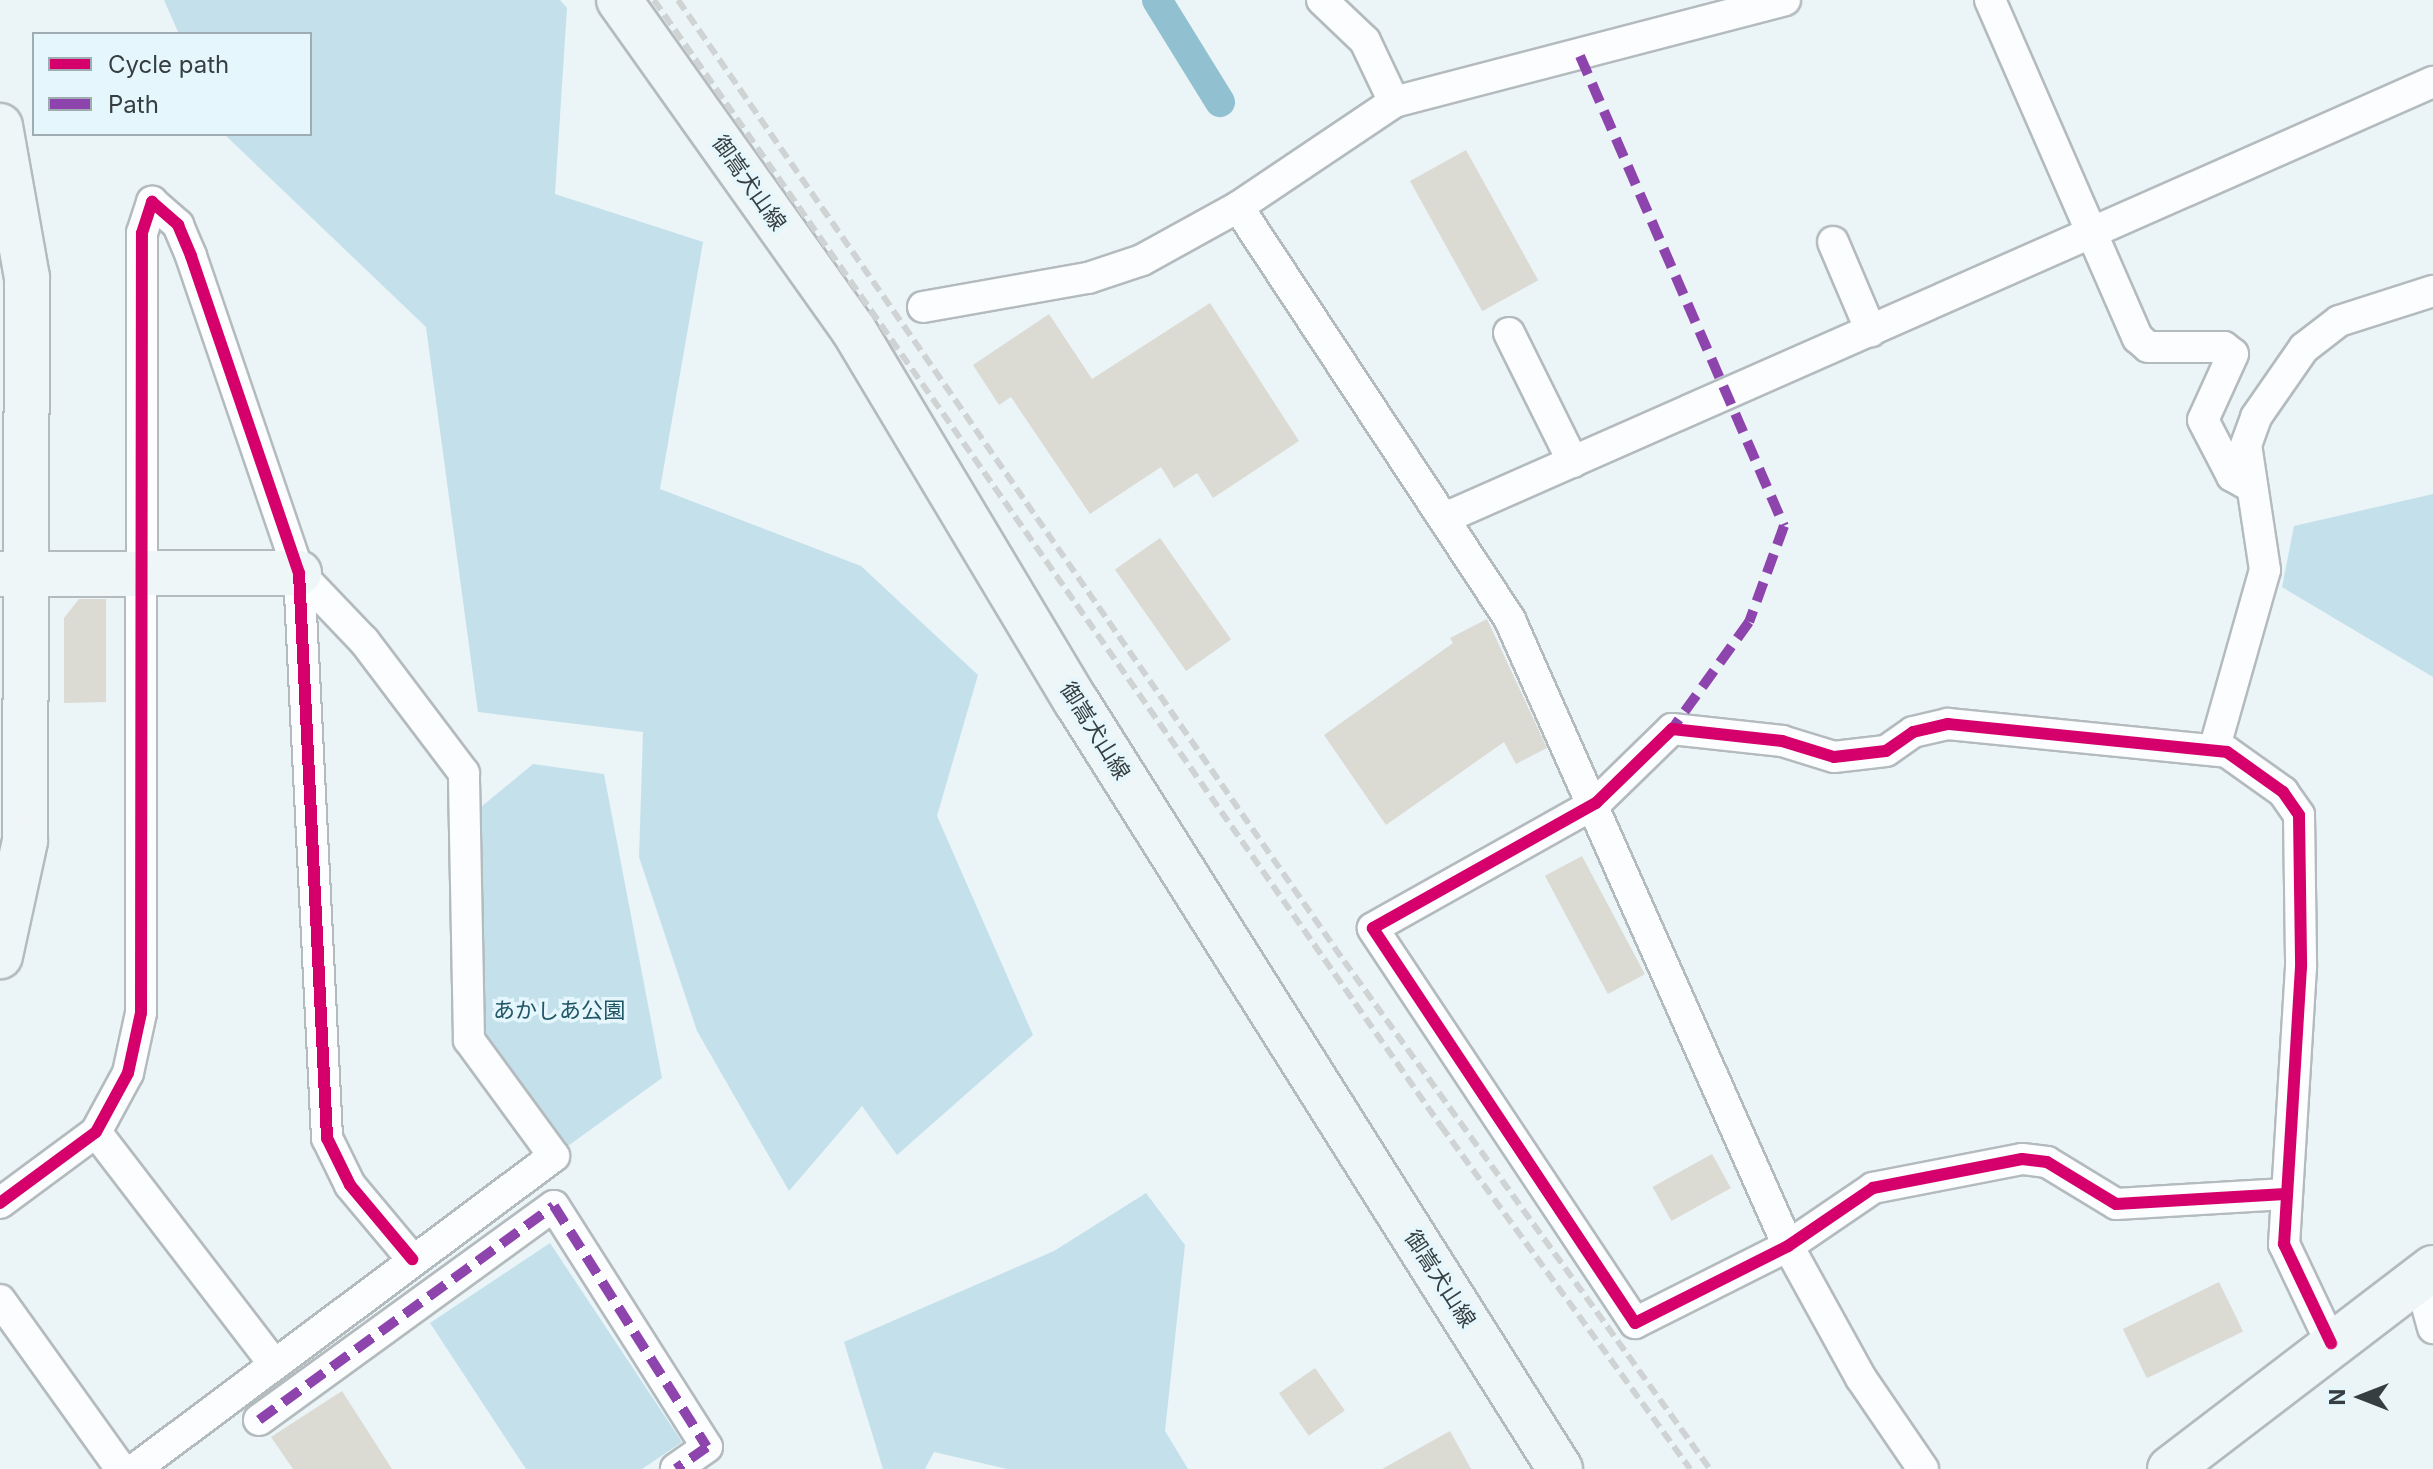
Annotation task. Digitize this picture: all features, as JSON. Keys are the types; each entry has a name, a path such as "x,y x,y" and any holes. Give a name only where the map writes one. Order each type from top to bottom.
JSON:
{"main road":[{"name":"御嵩犬山線","path":"619,0 853,329 1076,701 1560,1469"},
{"path":"0,126 27,277 13,574 25,841 0,956"},
{"path":"13,574 143,576 299,573"},
{"path":"2170,1469 2426,1272"}],"street":[{"path":"1322,0 1365,41 1394,102"},
{"path":"923,307 1088,278 1142,260 1238,207 1394,102 1785,0"},
{"path":"1990,0 2148,347 2224,347 2233,354 2203,420 2232,476 2252,487"},
{"path":"1447,517 2433,82"},
{"path":"0,1203 96,1132 128,1073 141,1013 142,233 152,202 178,225 191,256 299,573 327,1138 350,1185 412,1259"},
{"path":"1238,207 1447,517 1521,642 1596,803 1788,1246 1861,1378 1923,1469"},
{"path":"1833,242 1871,331"},
{"path":"2214,750 2265,570 2246,445 2256,417 2304,348 2339,321 2433,291"},
{"path":"1509,333 1573,462"},
{"path":"135,1469 412,1259 554,1156 469,1040 464,773 364,641 299,573"},
{"path":"2285,1194 2116,1204 2047,1162 2022,1159 1873,1188 1788,1246 1635,1323 1378,945 1373,928 1596,803 1672,729 1782,741 1834,757 1886,751 1913,732 1948,724 2214,750 2283,792 2299,815 2301,967 2284,1244 2331,1343"},
{"path":"96,1132 274,1364"},
{"path":"259,1420 554,1206 707,1447 676,1469"},
{"path":"2426,1272 2433,1328"},
{"path":"0,1300 121,1469"}],"green space":[{"path":"164,0 560,0 567,8 555,194 703,242 660,489 861,566 978,675 937,816 1033,1035 897,1155 862,1106 789,1191 697,1031 639,857 643,732 478,712 426,327 226,136 312,136 312,32 178,32"},
{"path":"2433,494 2433,677 2282,587 2294,526"},
{"name":"あかしあ公園","path":"533,764 604,774 662,1078 554,1156 469,1040 470,816"},
{"path":"1146,1193 1185,1245 1165,1431 1188,1469 1007,1469 934,1452 925,1469 883,1469 844,1342 1054,1251"},
{"path":"550,1243 682,1442 642,1469 526,1469 430,1323"}],"building":[{"path":"1466,150 1538,280 1482,311 1410,181"},
{"path":"1210,303 1299,441 1213,498 1197,473 1174,488 1161,467 1090,514 1011,397 999,405 973,365 1049,314 1092,379"},
{"path":"1160,538 1231,640 1186,671 1115,570"},
{"path":"79,599 106,599 106,702 64,703 64,618"},
{"path":"1487,619 1547,748 1516,764 1504,742 1386,825 1324,735 1453,643 1450,638"},
{"path":"1582,856 1645,974 1608,994 1545,876"},
{"path":"1712,1154 1731,1188 1671,1221 1653,1187"},
{"path":"2219,1282 2243,1331 2147,1378 2123,1329"},
{"path":"1315,1368 1345,1411 1309,1436 1279,1393"},
{"path":"342,1391 392,1469 293,1469 271,1437"},
{"path":"1450,1431 1471,1469 1382,1469"}],"waterway":[{"path":"1157,0 1220,102"}],"railway":[{"path":"654,0 1441,1126 1690,1469"},
{"path":"678,0 1344,961 1710,1469"}],"marked path":[{"path":"1580,56 1784,526 1749,622 1672,729"},
{"path":"259,1420 554,1206 707,1447 676,1469"}],"cycle path":[{"path":"0,1203 96,1132 128,1073 141,1013 142,233 152,202 178,225 191,256 299,573 327,1138 350,1185 412,1259"},
{"path":"2285,1194 2116,1204 2047,1162 2022,1159 1873,1188 1788,1246 1635,1323 1373,928 1596,803 1672,729 1782,741 1834,757 1886,751 1913,732 1948,724 2227,752 2283,792 2299,815 2301,967 2284,1244 2331,1343"}]}
